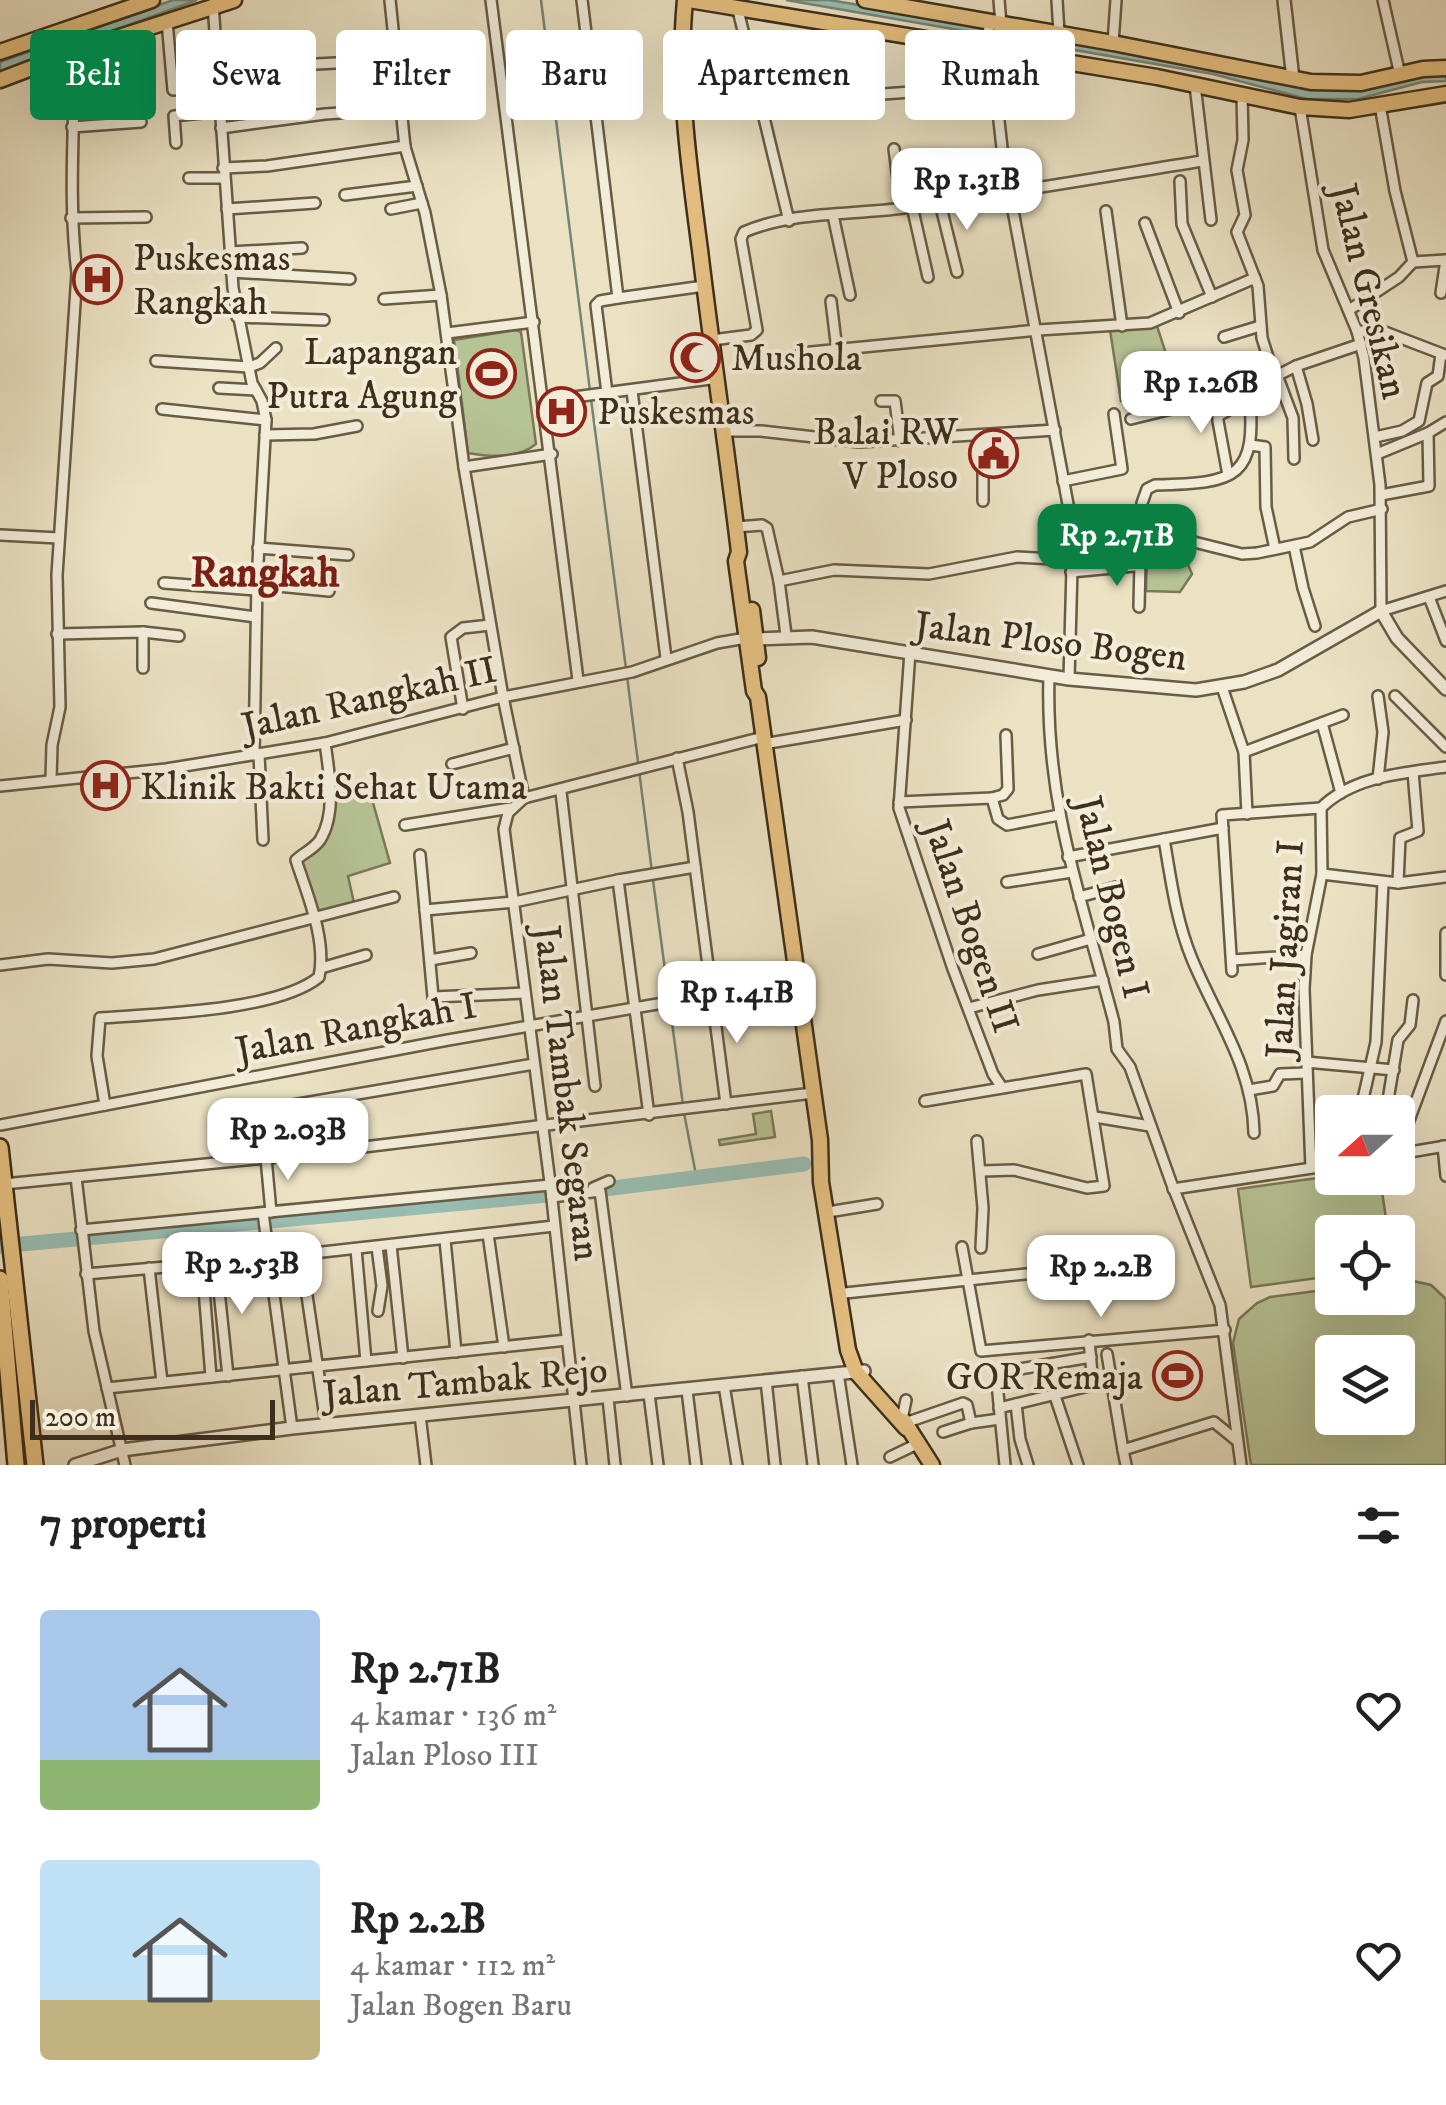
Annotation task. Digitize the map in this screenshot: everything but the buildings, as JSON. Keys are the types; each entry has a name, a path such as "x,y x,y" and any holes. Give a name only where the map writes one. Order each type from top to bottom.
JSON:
{"highway":[{"path":"0,1147 12,1247 5,1284 16,1465"},
{"path":"5,1284 35,1465"}],"main road":[{"path":"77,30 152,0"},
{"path":"141,30 213,3 234,0"},
{"path":"905,33 687,0 680,69 704,286 739,552 745,559 751,639 762,691 758,697 763,740 814,1093 823,1160 821,1182 840,1308 860,1371 904,1423 932,1465"},
{"path":"865,0 961,11 992,24 1032,30"},
{"path":"1075,37 1293,78 1347,84 1446,68"},
{"path":"0,52 30,44"},
{"path":"1157,77 1160,53"},
{"path":"1075,62 1300,107 1349,110 1446,94"},
{"path":"0,80 30,68"},
{"path":"823,1160 828,1167 860,1371"}],"street":[{"path":"390,0 393,30"},
{"path":"492,0 578,680"},
{"path":"582,0 618,298"},
{"path":"991,30 999,0"},
{"path":"1057,0 1059,30"},
{"path":"1113,43 1116,0"},
{"path":"1284,0 1293,78"},
{"path":"1383,0 1400,75"},
{"path":"213,3 215,30"},
{"path":"737,6 742,30"},
{"path":"166,21 173,90 176,90"},
{"path":"316,64 336,63"},
{"path":"1194,85 1212,220"},
{"path":"1242,94 1243,143 1236,170 1245,215 1237,232 1255,278 1260,326 1294,424 1294,459"},
{"path":"1380,105 1395,191 1414,262"},
{"name":"Jalan Gresikan","path":"1300,107 1324,250 1361,344 1382,509 1381,611"},
{"path":"220,128 336,113"},
{"path":"176,116 176,143"},
{"path":"51,779 52,745 60,708 59,538 77,273 71,218 72,120"},
{"path":"220,120 237,317 266,420 256,587 257,755 263,840"},
{"path":"402,120 448,333 464,468 524,798"},
{"path":"762,120 789,221"},
{"path":"999,120 1071,511 1069,678"},
{"path":"72,127 141,122"},
{"path":"189,178 405,146"},
{"path":"894,149 928,277"},
{"path":"712,340 751,335 757,330 742,234 751,228 1010,193 1202,161"},
{"path":"1180,181 1182,224 1212,297"},
{"path":"345,195 417,186"},
{"path":"391,209 422,203"},
{"path":"940,203 957,272"},
{"path":"226,209 314,204"},
{"path":"1106,210 1122,326"},
{"path":"834,215 850,295"},
{"path":"71,218 146,217"},
{"path":"1145,223 1180,312"},
{"path":"230,252 302,248"},
{"path":"1349,310 1399,277 1414,262 1446,260 1441,293"},
{"path":"231,272 350,279"},
{"path":"802,353 1158,321 1255,278"},
{"path":"597,394 596,305 600,301 704,286"},
{"path":"384,299 441,295"},
{"path":"830,301 837,350"},
{"path":"237,317 324,320"},
{"path":"448,333 534,322"},
{"path":"1224,337 1260,326"},
{"path":"1357,332 1385,332 1444,355 1438,376 1427,384 1419,421 1402,431 1375,437"},
{"path":"1131,419 1249,390 1296,366 1361,344"},
{"path":"156,361 249,367 260,363 276,348"},
{"path":"1296,366 1308,404 1313,440"},
{"path":"544,401 718,378"},
{"path":"219,388 256,390"},
{"path":"1146,551 1142,503 1146,489 1194,485 1228,476 1242,467 1250,445 1249,390"},
{"path":"632,391 666,658"},
{"path":"1228,476 1218,416 1234,407 1231,393"},
{"path":"882,402 894,401 900,441"},
{"path":"162,409 266,420"},
{"path":"1063,482 1122,469 1114,414"},
{"path":"1377,454 1446,422"},
{"path":"265,435 314,434 357,426"},
{"path":"725,431 761,431 848,442 1055,430"},
{"path":"1381,496 1429,486 1436,448 1428,433"},
{"path":"982,501 983,437"},
{"path":"1250,445 1264,447 1266,507 1276,549"},
{"path":"464,468 552,454"},
{"path":"1071,572 1134,566 1159,542 1173,540 1242,554 1294,546 1320,538 1348,517 1382,509"},
{"path":"736,526 766,526 786,635"},
{"path":"0,535 59,538"},
{"path":"1294,546 1315,626"},
{"path":"258,548 348,554"},
{"path":"779,581 834,570 942,574 1017,557 1072,560"},
{"path":"1140,561 1140,606"},
{"path":"164,583 329,591"},
{"path":"1446,592 1381,611 1397,638 1446,689"},
{"path":"1429,596 1446,641"},
{"path":"150,603 256,618"},
{"name":"Jalan Ploso Bogen","path":"751,639 786,635 824,638 1050,676 1196,690 1278,670 1381,611"},
{"path":"464,709 451,637 464,628 490,626"},
{"path":"58,634 143,632 179,636"},
{"path":"143,632 143,668"},
{"name":"Jalan Rangkah II","path":"0,786 166,769 325,744 503,697 628,673 716,643 751,639"},
{"name":"Jalan Bogen II","path":"910,652 900,802 904,824 992,1074 1001,1086 1015,1088 1086,1074 1104,1186 1087,1188 1014,1170 982,1171"},
{"name":"Jalan Bogen I","path":"1050,676 1050,762 1068,856 1114,1022 1116,1049 1130,1066 1216,1294 1241,1465"},
{"path":"1222,686 1244,752 1247,814"},
{"path":"1378,696 1383,732 1378,779"},
{"path":"1394,696 1446,746"},
{"path":"1244,752 1343,715"},
{"path":"406,824 513,808 524,798 561,792 676,758 763,740 906,720"},
{"path":"1322,723 1341,793"},
{"path":"900,802 992,798 1008,789 1006,735"},
{"path":"105,1105 98,1056 100,1018 236,1006 273,998 316,980 321,968 314,918 296,860 318,843 325,826 330,796 325,744"},
{"path":"452,764 514,748"},
{"path":"676,758 695,867 726,1104"},
{"name":"Jalan Jagiran I","path":"1311,1168 1306,956 1322,874 1322,808 1341,793 1378,779 1446,767"},
{"path":"1398,883 1400,838 1416,834 1418,829 1413,772"},
{"path":"561,792 595,1086"},
{"path":"992,798 998,820 1004,824 1059,815"},
{"name":"Jalan Tambak Segaran","path":"513,808 504,829 551,1191 581,1465"},
{"path":"1306,956 1232,966 1222,815 1322,808"},
{"path":"1068,856 1223,828"},
{"path":"1164,839 1183,936 1235,1045 1248,1090 1254,1133"},
{"path":"420,856 433,997 525,993"},
{"path":"425,910 514,902 651,872 695,867"},
{"path":"1006,882 1072,872"},
{"path":"1322,874 1398,883 1446,878"},
{"path":"618,880 649,1115"},
{"path":"1364,1095 1376,1042 1383,882"},
{"path":"1079,896 1116,887"},
{"path":"0,964 48,958 112,963 154,959 394,897"},
{"path":"1446,933 1446,975"},
{"path":"1038,954 1091,939"},
{"path":"430,960 471,953"},
{"path":"321,968 366,955"},
{"name":"Jalan Rangkah I","path":"0,1125 797,980"},
{"path":"969,1008 1038,990 1103,980"},
{"path":"1389,1095 1398,1040 1410,1025 1413,1000"},
{"path":"1415,1106 1446,1021"},
{"path":"257,1111 534,1064"},
{"path":"1248,1090 1274,1086 1280,1074 1306,1068 1394,1070"},
{"path":"925,1101 1001,1086"},
{"path":"4,1184 649,1115 814,1093"},
{"path":"1095,1117 1150,1126"},
{"path":"977,1142 982,1171 982,1248"},
{"path":"1415,1150 1444,1146 1446,1176"},
{"path":"266,1158 268,1258 287,1371 292,1428"},
{"path":"1174,1189 1315,1167"},
{"path":"76,1177 82,1250 124,1465"},
{"path":"81,1232 598,1188 609,1181"},
{"path":"551,1191 600,1191 627,1396"},
{"path":"834,1210 877,1204"},
{"path":"86,1274 554,1226"},
{"path":"488,1234 504,1347"},
{"path":"446,1240 456,1352"},
{"path":"391,1245 403,1358"},
{"path":"377,1246 382,1286 378,1310"},
{"path":"962,1246 981,1352 1224,1330"},
{"path":"356,1249 366,1361"},
{"path":"301,1254 326,1424"},
{"path":"216,1262 228,1376"},
{"path":"202,1264 211,1377"},
{"path":"149,1268 162,1382"},
{"path":"845,1293 1054,1271"},
{"path":"107,1388 567,1340"},
{"path":"999,1408 1095,1384 1089,1340"},
{"path":"1107,1354 1126,1465"},
{"path":"1005,1465 996,1373 1091,1356"},
{"name":"Jalan Tambak Rejo","path":"80,1464 122,1450 292,1428 860,1371"},
{"path":"838,1373 852,1465"},
{"path":"802,1376 813,1465"},
{"path":"766,1380 776,1465"},
{"path":"724,1385 737,1465"},
{"path":"687,1390 696,1465"},
{"path":"649,1394 658,1465"},
{"path":"1056,1396 1078,1465"},
{"path":"608,1398 615,1465"},
{"path":"906,1400 904,1423 963,1404 968,1406 972,1423"},
{"path":"1016,1404 1028,1465"},
{"path":"420,1415 426,1465"},
{"path":"943,1432 1000,1419"},
{"path":"1123,1450 1214,1422 1236,1440"},
{"path":"890,1456 917,1444"}],"green space":[{"path":"1157,326 1168,360 1172,359 1178,368 1167,377 1171,384 1121,401 1110,330"},
{"name":"Lapangan Putra Agung","path":"521,332 536,444 513,454 468,453 454,340"},
{"path":"1178,541 1192,574 1180,592 1146,591 1150,557 1159,548"},
{"path":"368,785 390,863 348,876 354,903 316,916 299,859 314,850 333,796"},
{"path":"771,1111 775,1137 720,1145 719,1140 756,1134 753,1114"},
{"path":"1315,1178 1315,1195 1383,1195 1385,1215 1315,1215 1315,1278 1251,1287 1238,1189"},
{"path":"1415,1281 1431,1285 1446,1299 1446,1465 1251,1465 1233,1343 1239,1319 1270,1297 1315,1291 1315,1315 1415,1315"}],"water":[{"path":"173,0 197,0 115,30 89,30"},
{"path":"786,0 829,0 1012,30 959,30"},
{"path":"1075,42 1222,69 1308,90 1371,89 1419,74 1446,72 1446,81 1422,82 1358,99 1307,99 1213,74 1075,50"},
{"path":"30,51 30,61 0,72 0,62"}],"waterway":[{"path":"541,0 590,391"},
{"path":"591,399 626,669"},
{"path":"627,676 652,872"},
{"path":"653,880 683,1105"},
{"path":"684,1113 696,1175"},
{"path":"0,1246 581,1192 804,1164"}],"place":[{"name":"Puskesmas Rangkah","path":"98,279"},
{"name":"Mushola","path":"696,357"},
{"name":"Lapangan Putra Agung","path":"492,373"},
{"name":"Puskesmas","path":"562,411"},
{"name":"Balai RW V Ploso","path":"993,453"},
{"name":"Klinik Bakti Sehat Utama","path":"105,786"},
{"name":"GOR Remaja","path":"1178,1376"}],"district":[{"name":"Rangkah","path":"265,571"}]}
